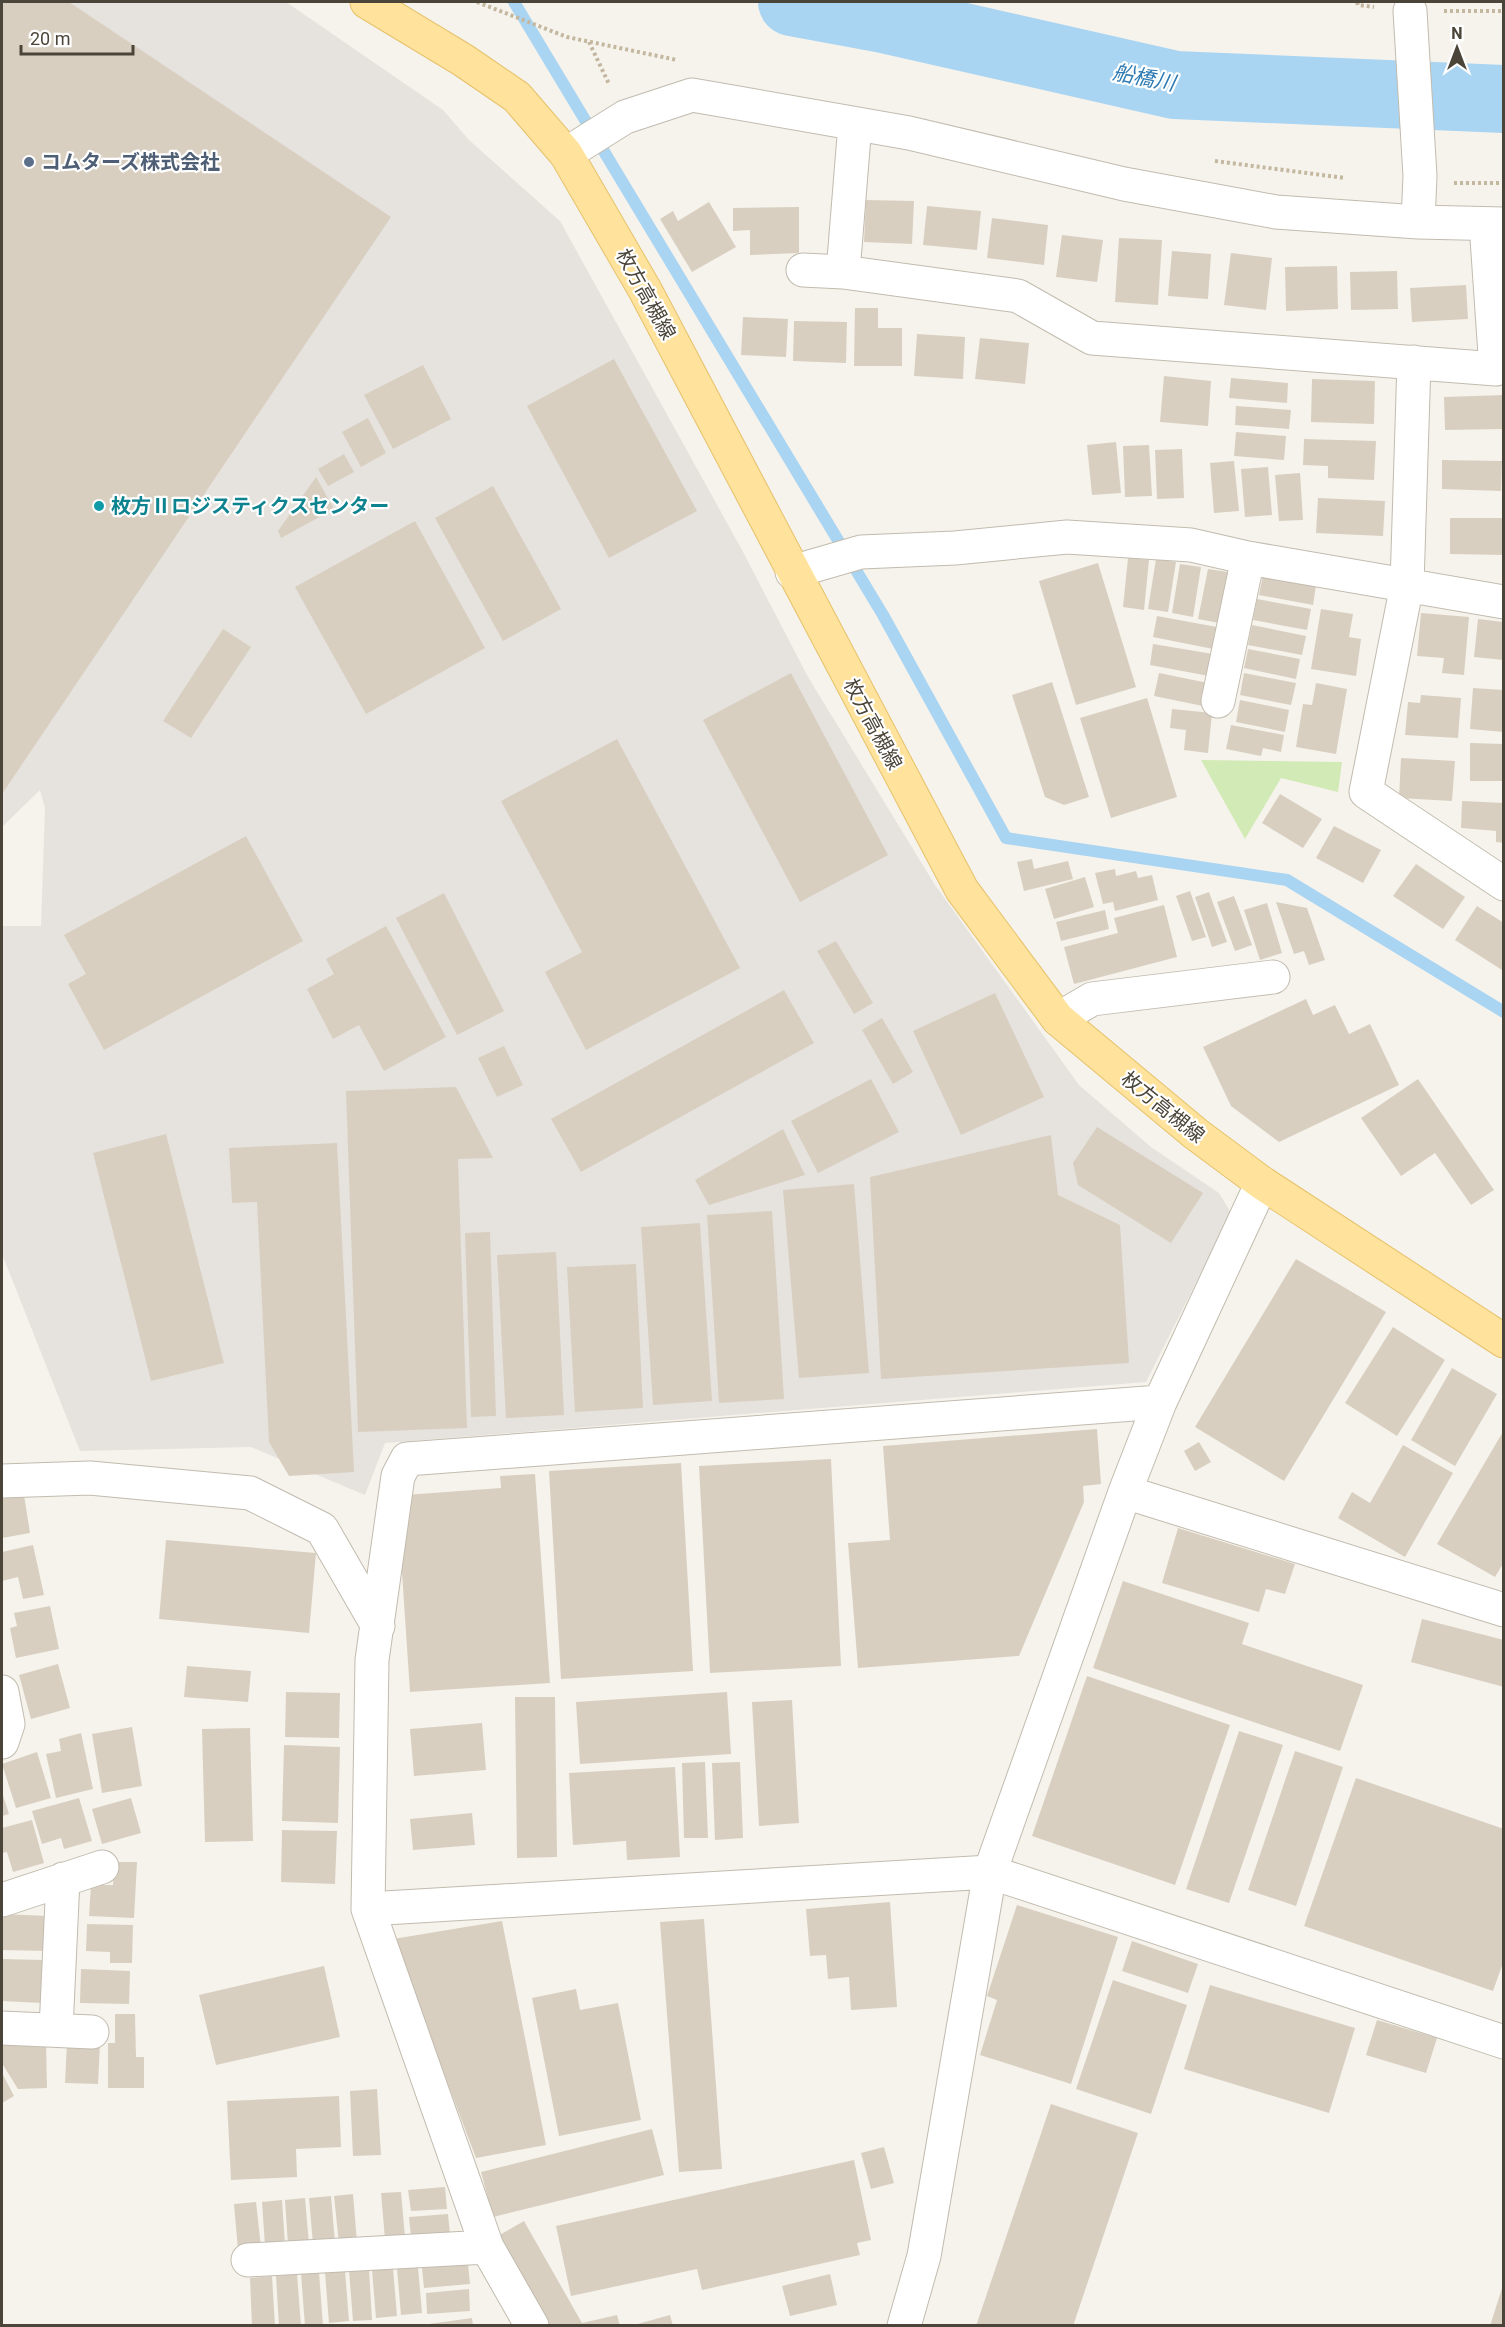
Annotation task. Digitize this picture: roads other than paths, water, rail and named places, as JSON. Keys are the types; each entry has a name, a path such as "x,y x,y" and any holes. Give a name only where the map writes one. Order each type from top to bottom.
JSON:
{"main road":[{"name":"枚方高槻線","path":"367,2 463,60 517,97 566,154 806,568 962,890 1058,1019 1196,1134 1262,1183 1503,1341"}],"street":[{"path":"1411,18 1420,176 1418,222"},
{"path":"566,154 625,117 693,95 909,133 1124,184 1275,212 1418,222 1495,224 1496,369 1092,338 1018,296 843,272 803,270"},
{"path":"843,272 855,124"},
{"path":"1414,362 1407,585 1366,792 1503,884"},
{"path":"806,568 861,552 955,548 1066,537 1191,545 1248,558 1503,602"},
{"path":"1218,701 1248,558"},
{"path":"1058,1019 1092,999 1273,977"},
{"path":"904,2325 924,2256 990,1872 1125,1492 1160,1402 1262,1183"},
{"path":"532,2325 487,2247 368,1909 372,1660 398,1476 407,1459 1160,1402"},
{"path":"2,1481 90,1478 250,1493 322,1529 378,1626"},
{"path":"1125,1492 1503,1610"},
{"path":"2,1692 8,1724 2,1742"},
{"path":"2,1900 102,1867"},
{"path":"368,1909 990,1872 1503,2042"},
{"path":"56,2030 63,1879"},
{"path":"2,2028 92,2032"},
{"path":"248,2260 487,2247"}],"waterway":[{"path":"514,2 883,615 1006,838 1287,880 1504,1012"},
{"name":"船橋川","path":"792,2 884,19 1175,85 1504,99"}],"place":[{"name":"コムターズ株式会社","path":"29,162"},
{"name":"枚方Ⅱロジスティクスセンター","path":"99,506"}]}
